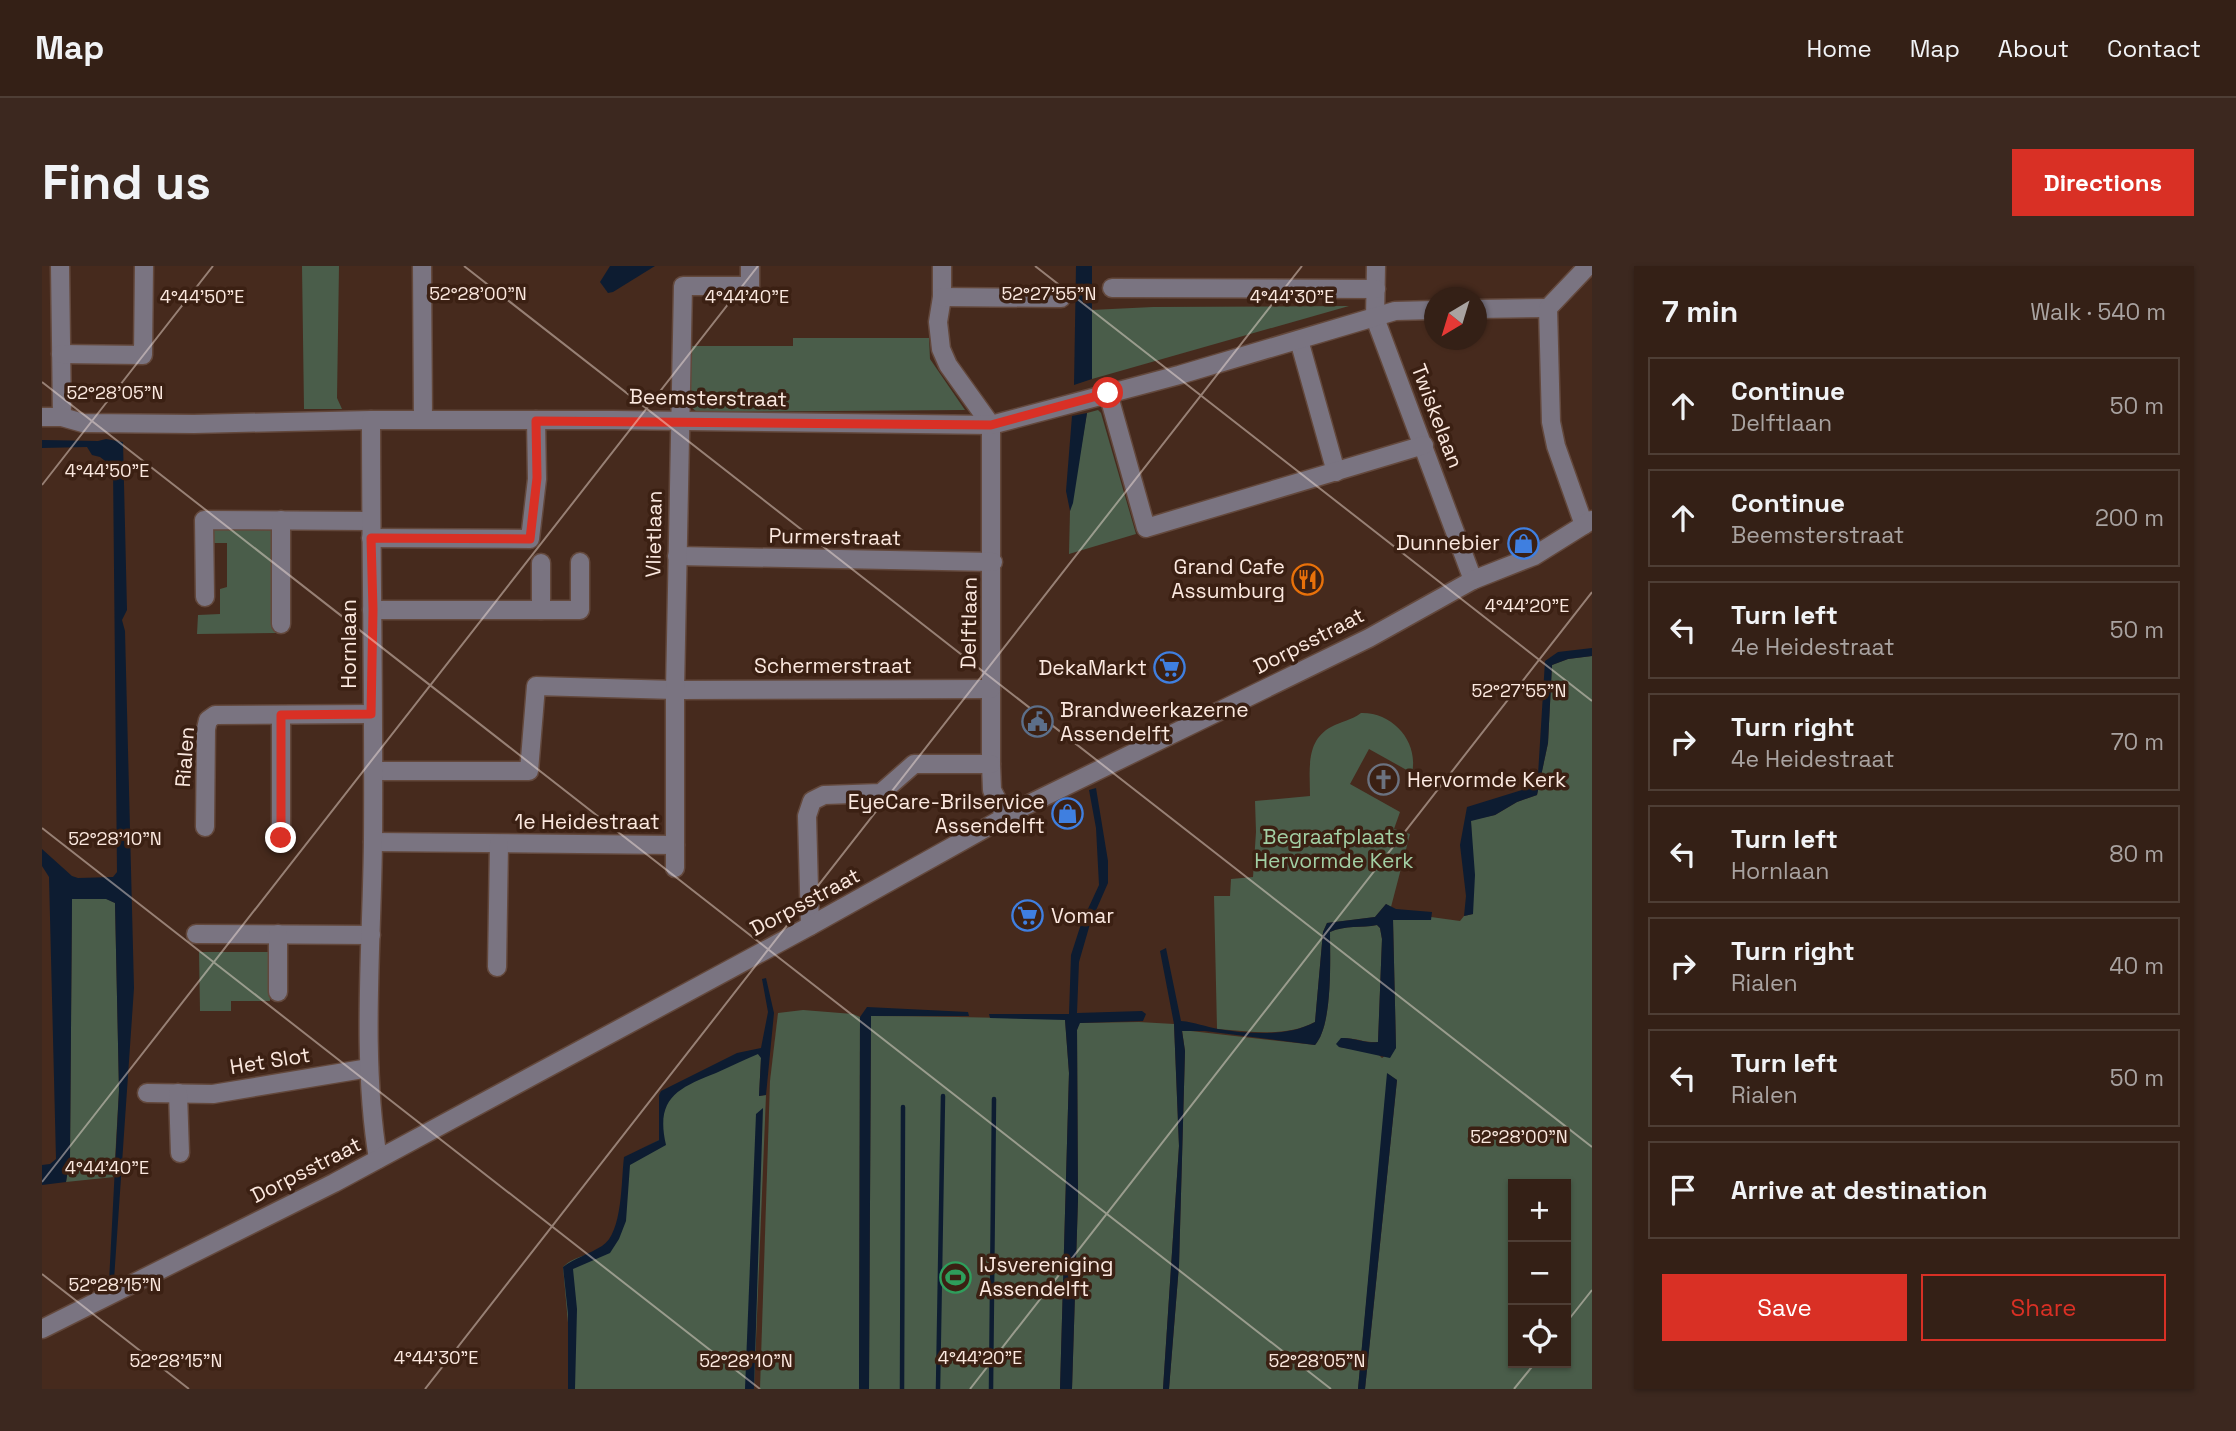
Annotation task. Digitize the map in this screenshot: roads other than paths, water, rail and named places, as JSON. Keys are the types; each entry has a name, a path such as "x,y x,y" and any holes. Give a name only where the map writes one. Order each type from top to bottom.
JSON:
{"street":[{"path":"60,266 62,417"},
{"path":"61,354 143,355 144,266"},
{"path":"42,417 62,417 83,423 194,424 423,419 422,266"},
{"name":"Vlietlaan","path":"675,868 675,690 683,286 750,286 750,266"},
{"path":"942,266 942,297 938,322 941,349 948,365 991,425 1395,311 1424,310"},
{"name":"Twiskelaan","path":"1376,266 1376,318 1473,580"},
{"path":"1588,266 1548,308 1550,422 1556,446 1588,522"},
{"path":"1112,288 1376,289"},
{"path":"942,297 1061,299"},
{"path":"1487,309 1548,308"},
{"path":"1299,340 1336,472"},
{"path":"1108,393 1146,528 1424,445"},
{"name":"Beemsterstraat","path":"423,419 991,425"},
{"name":"Hornlaan","path":"371,420 373,842 369,1068 371,1115 378,1158"},
{"path":"205,597 204,520 281,520 371,529 530,539 537,478 536,421"},
{"name":"Delftlaan","path":"991,425 991,764 992,790 1006,817"},
{"path":"281,520 281,624"},
{"name":"Dorpsstraat","path":"42,1329 378,1158 810,926 1025,806 1369,638 1473,580 1534,556 1588,522"},
{"name":"Purmerstraat","path":"677,556 992,562"},
{"path":"373,610 580,610 580,562"},
{"path":"541,563 541,610"},
{"name":"Schermerstraat","path":"373,771 529,771 536,686 675,690 991,688"},
{"name":"Rialen","path":"205,827 205,729 208,720 215,715 371,714"},
{"path":"281,715 281,838"},
{"path":"810,926 807,816 812,801 824,795 881,793 914,764 991,764"},
{"name":"1e Heidestraat","path":"373,842 675,845"},
{"name":"1e Heidestraat","path":"497,967 499,844"},
{"path":"197,934 372,935"},
{"path":"278,934 278,992"},
{"name":"Het Slot","path":"147,1093 213,1094 369,1068"},
{"path":"178,1093 180,1153"}],"water":[{"path":"610,266 655,266 608,293 600,282"},
{"path":"1076,266 1092,266 1092,379 1074,385"},
{"path":"1087,413 1070,511 1066,491 1072,416"},
{"path":"106,439 123,442 127,610 122,620 125,631 134,988 114,1280 109,1282 119,1090 115,903 106,899 72,899 70,1157 66,1182 42,1185 42,1165 50,1164 56,1159 49,877 42,866 42,849 72,876 78,878 113,877 117,872 113,467 100,457 92,455 87,447 42,448 42,440"},
{"path":"1592,648 1592,656 1568,659 1552,665 1548,743 1537,795 1517,802 1495,815 1471,821 1475,875 1473,914 1464,916 1466,896 1460,845 1467,807 1522,790 1538,775 1545,661 1558,652"},
{"path":"1096,788 1108,861 1108,883 1090,924 1079,962 1077,1013 1142,1011 1146,1014 1143,1021 1080,1023 1077,1030 1078,1199 1072,1389 1060,1389 1069,1073 1065,1020 990,1018 989,1014 1069,1014 1071,955 1081,924 1099,885 1096,828 1089,790"},
{"path":"1386,904 1396,909 1432,912 1431,920 1393,920 1396,1048 1390,1058 1339,1047 1336,1044 1341,1038 1378,1042 1382,939 1377,925 1330,932 1328,1008 1321,1036 1315,1045 1205,1031 1182,1031 1185,1051 1179,1265 1169,1389 1163,1389 1179,1146 1174,1024 1160,951 1166,948 1181,1021 1242,1032 1293,1030 1315,1022 1323,932 1327,923 1375,917"},
{"path":"766,978 774,1013 766,1095 759,1096 761,1058 758,1054 691,1084 673,1097 664,1116 666,1145 630,1165 626,1221 619,1239 610,1253 573,1269 577,1309 575,1389 568,1389 568,1314 563,1267 602,1246 609,1239 617,1218 624,1157 659,1140 661,1091 737,1053 761,1048 768,1012 762,979"},
{"path":"867,1007 968,1012 969,1016 871,1016 869,1389 859,1389 860,1017"},
{"path":"1387,1073 1397,1080 1365,1389 1358,1389"},
{"path":"763,1108 754,1389 745,1389 756,1114"}],"waterway":[{"path":"938,1389 943,1096"},
{"path":"991,1389 994,1099"},
{"path":"902,1389 903,1107"}],"place":[{"name":"Dunnebier","path":"1523,543"},
{"name":"Grand Cafe Assumburg","path":"1308,579"},
{"name":"DekaMarkt","path":"1170,668"},
{"name":"Brandweerkazerne Assendelft","path":"1037,722"},
{"name":"Hervormde Kerk","path":"1384,780"},
{"name":"EyeCare-Brilservice Assendelft","path":"1068,814"},
{"name":"Vomar","path":"1028,916"},
{"name":"IJsvereniging Assendelft","path":"956,1277"}],"park label":[{"name":"Begraafplaats Hervormde Kerk","path":"1334,849"}]}
